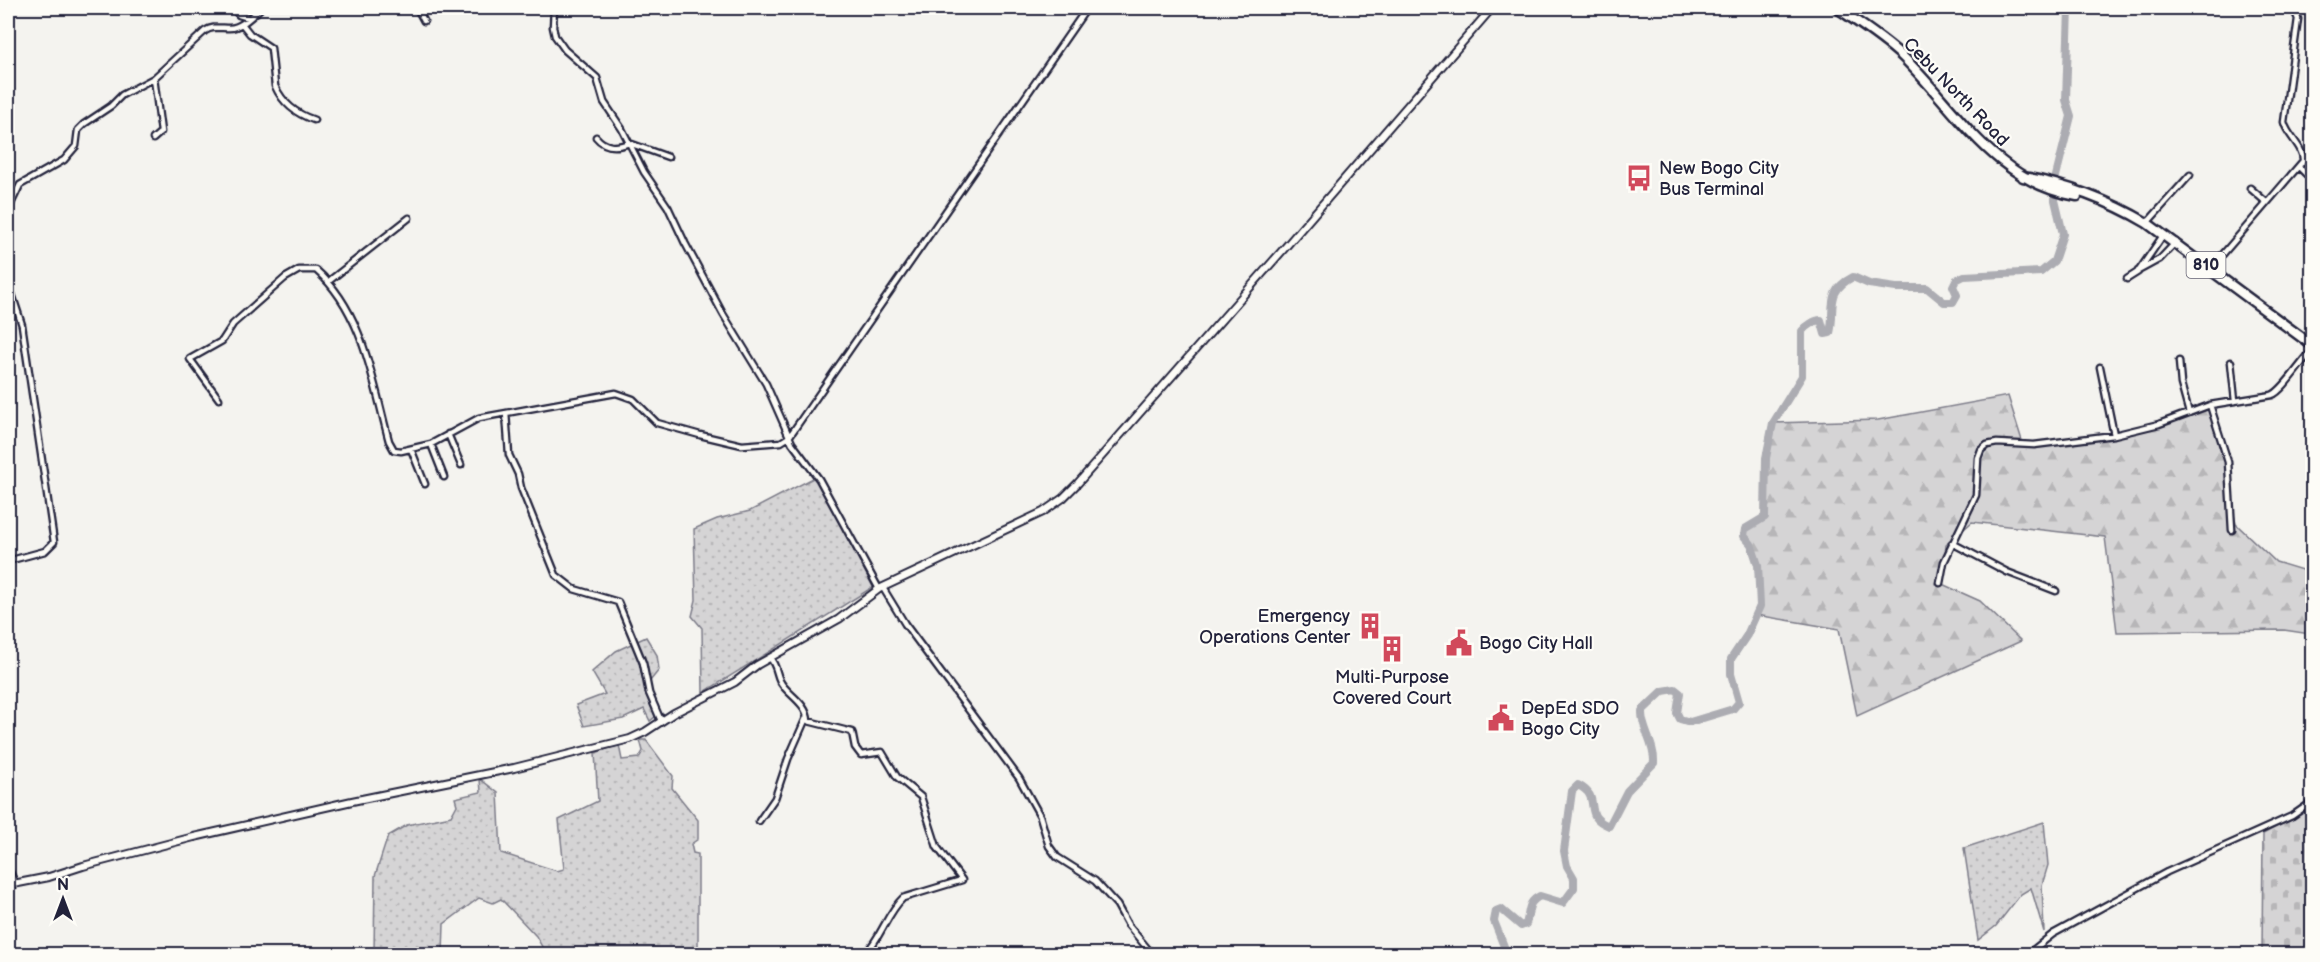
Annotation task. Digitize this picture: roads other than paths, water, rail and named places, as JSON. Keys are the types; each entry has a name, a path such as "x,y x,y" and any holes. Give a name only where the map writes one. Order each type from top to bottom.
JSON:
{"highway":[{"name":"Cebu North Road","path":"1837,8 1902,56 1993,155 2023,177 2092,198 2147,223 2176,242 2313,345"}],"street":[{"path":"232,8 239,15 249,18"},
{"path":"8,210 20,185 64,160 76,146 78,130 84,124 111,106 122,95 154,78 205,31 216,27 230,28 242,24 261,8"},
{"path":"417,8 424,21"},
{"path":"554,8 555,36 565,50 597,78 604,102 644,172 671,213 684,243 723,314 766,384 789,437 819,479 881,589 1019,778 1040,816 1049,846 1057,857 1095,881 1117,905 1128,925 1152,954"},
{"path":"219,399 190,359 222,341 233,324 285,278 299,270 316,270 329,281 364,345 389,441 394,450 431,444 479,418 616,393 633,399 657,423 742,445 781,442 789,437 1087,8"},
{"path":"8,885 49,877 216,832 587,751 630,739 735,682 770,658 839,619 881,589 1043,512 1064,498 1492,8"},
{"path":"2284,8 2295,12 2298,19 2284,122 2287,132 2313,165"},
{"path":"242,24 250,34 271,48 277,92 291,109 314,120"},
{"path":"153,139 161,132 154,78"},
{"path":"596,137 606,146 620,146 628,143 668,158"},
{"path":"2211,268 2266,202 2299,167 2304,156"},
{"path":"2299,167 2310,178"},
{"path":"2147,223 2190,175"},
{"path":"2250,188 2266,202"},
{"path":"329,281 409,218"},
{"path":"2138,272 2164,234"},
{"path":"2127,279 2160,259 2176,242"},
{"path":"8,282 22,325 54,542 45,551 8,561"},
{"path":"1940,583 1941,572 1952,543 1976,495 1978,458 1981,450 1987,445 1997,443 2034,445 2114,435 2136,431 2210,405 2277,393 2301,362 2313,351"},
{"path":"2179,361 2181,384 2189,413"},
{"path":"2232,362 2235,401"},
{"path":"2100,367 2114,435"},
{"path":"2210,405 2228,462 2232,530"},
{"path":"506,412 509,455 556,575 574,589 618,602 643,663 650,693 661,721"},
{"path":"492,416 507,422"},
{"path":"448,434 461,465"},
{"path":"431,444 444,477"},
{"path":"411,449 425,484"},
{"path":"1952,543 2007,572 2056,591"},
{"path":"770,658 778,671 781,684 795,697 808,715 808,721 852,732 855,747 861,754 882,752 887,757 897,777 921,797 937,847 962,880 903,897 897,903 874,946 866,954"},
{"path":"759,821 775,798 788,759 808,715"},
{"path":"2028,954 2053,934 2167,872 2292,816 2313,802"},
{"path":"8,868 15,883"}],"waterway":[{"path":"1507,954 1494,921 1496,911 1501,909 1521,926 1526,924 1530,907 1536,898 1540,896 1563,903 1574,888 1574,878 1567,866 1564,851 1572,791 1578,785 1586,790 1590,795 1596,817 1600,822 1609,826 1627,791 1654,763 1642,711 1663,691 1675,689 1680,693 1677,713 1680,719 1690,722 1733,709 1739,702 1731,674 1731,659 1747,635 1760,606 1758,565 1751,544 1744,536 1745,529 1765,517 1766,458 1773,423 1802,376 1802,331 1821,320 1825,334 1830,333 1835,295 1838,289 1853,277 1869,284 1896,288 1927,288 1944,302 1953,302 1957,295 1953,286 1956,280 1964,276 2041,272 2054,261 2063,234 2055,200 2055,180 2071,116 2066,100 2069,8"}],"place":[{"name":"New Bogo City Bus Terminal","path":"1639,178"},
{"name":"Emergency Operations Center","path":"1370,626"},
{"name":"Bogo City Hall","path":"1459,643"},
{"name":"Multi-Purpose Covered Court","path":"1392,649"},
{"name":"DepEd SDO Bogo City","path":"1501,718"}]}
